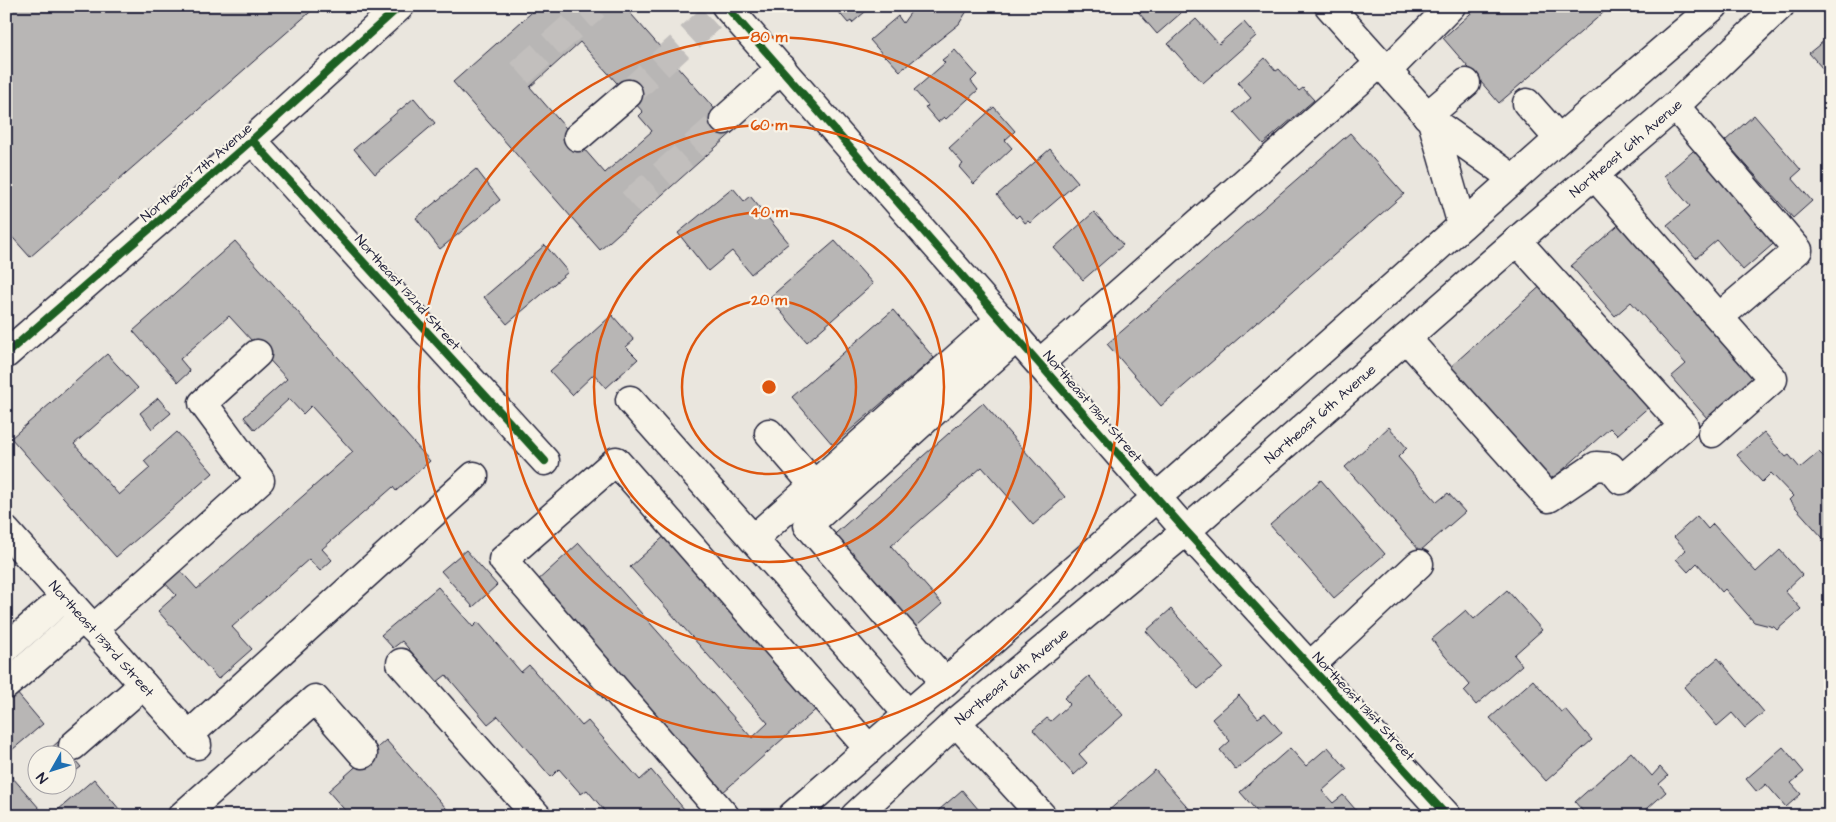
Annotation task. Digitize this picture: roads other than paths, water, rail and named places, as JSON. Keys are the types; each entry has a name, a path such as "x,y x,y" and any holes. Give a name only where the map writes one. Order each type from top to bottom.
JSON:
{"street":[{"name":"Northeast 7th Avenue","path":"10,342 252,140 400,6"},
{"name":"Northeast 131st Street","path":"726,6 1186,531 1448,816"},
{"path":"1329,6 1430,118 1514,179"},
{"path":"1040,363 1384,67 1451,6"},
{"path":"792,816 1157,497 1559,139 1714,6"},
{"name":"Northeast 6th Avenue","path":"855,816 956,722 1186,531 1517,241 1675,106 1777,8"},
{"path":"724,120 782,68"},
{"path":"1430,118 1466,83"},
{"path":"578,137 628,94"},
{"path":"1527,103 1559,139"},
{"path":"1675,106 1798,250 1731,307"},
{"path":"1430,118 1462,225"},
{"name":"Northeast 132nd Street","path":"252,140 545,461"},
{"path":"1594,175 1773,379 1712,433"},
{"path":"1406,338 1549,498 1596,466 1610,467 1622,480 1684,426 1517,241"},
{"path":"752,539 814,485 1009,328"},
{"path":"945,682 808,525 1009,328"},
{"path":"6,685 88,623 260,480 203,403 257,354"},
{"path":"630,400 908,714"},
{"path":"769,433 814,485"},
{"path":"725,816 503,560 616,461 869,749"},
{"name":"Northeast 133rd Street","path":"6,531 193,740 474,476"},
{"path":"1310,666 1419,564"},
{"path":"6,648 65,597"},
{"path":"401,663 537,816"},
{"path":"75,744 143,686"},
{"path":"182,816 315,699 363,754"},
{"path":"956,722 1042,816"}],"tunnel":[{"path":"520,73 595,6"},
{"path":"628,94 724,6"},
{"path":"631,203 724,120"}]}
